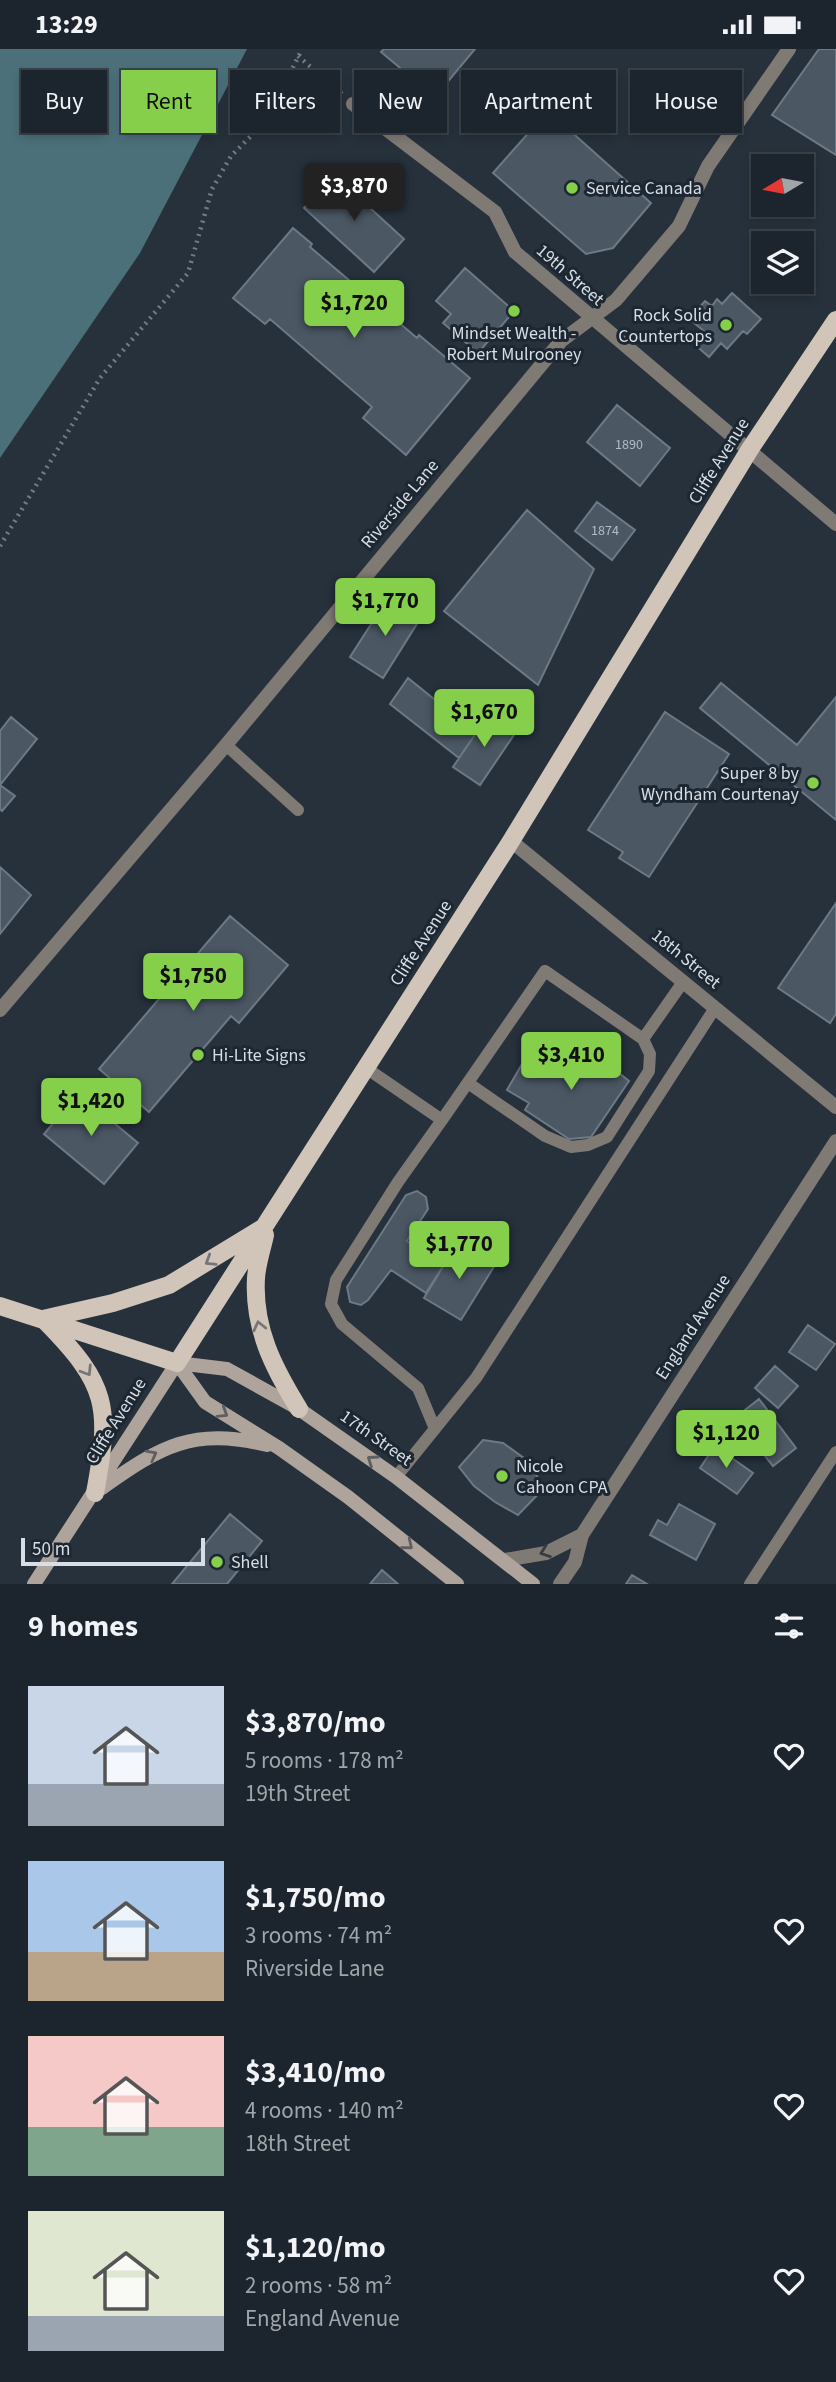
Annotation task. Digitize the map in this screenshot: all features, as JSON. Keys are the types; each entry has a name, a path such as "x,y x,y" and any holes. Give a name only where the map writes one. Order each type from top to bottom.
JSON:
{"main road":[{"name":"Cliffe Avenue","path":"177,1363 512,841 750,449 836,320"},
{"path":"43,1319 113,1303 169,1285 267,1225"},
{"path":"267,1225 256,1275 256,1311 262,1339 276,1371 299,1409"},
{"name":"17th Street","path":"0,1306 177,1363"},
{"path":"43,1319 69,1345 90,1373 102,1402 105,1420 104,1446 95,1493"}],"street":[{"name":"Riverside Lane","path":"0,1010 226,745 561,341 616,300 679,226 708,166 789,49"},
{"name":"19th Street","path":"353,104 495,212 515,252 836,524"},
{"name":"18th Street","path":"512,841 836,1107"},
{"name":"England Avenue","path":"561,1584 575,1562 582,1535 836,1141"},
{"path":"177,1363 205,1402 279,1448 348,1497 457,1584"},
{"name":"17th Street","path":"177,1363 227,1370 299,1409 396,1477 533,1584"},
{"name":"Cliffe Avenue","path":"34,1584 177,1363"},
{"path":"95,1493 139,1461 181,1442 215,1437 240,1439 279,1448"},
{"path":"505,1560 546,1553 582,1535"}],"lane":[{"path":"226,745 298,810"},
{"path":"435,1429 418,1388 342,1324 331,1304 336,1280 398,1182 545,971 643,1039 650,1054 649,1071 607,1137 589,1145 571,1147 545,1136 467,1083"},
{"path":"643,1039 683,982"},
{"path":"396,1477 476,1378 715,1007"},
{"path":"366,1068 442,1120"},
{"path":"750,1584 836,1452"}],"path":[{"path":"0,546 100,378 188,273 212,189 231,156 267,120 302,49"},
{"path":"298,56 353,104"}],"water":[{"path":"0,49 247,49 236,70 230,70 230,81 216,108 216,70 121,70 121,133 203,133 140,253 0,458"}],"building":[{"path":"384,49 475,49 447,83 447,70 403,70 381,52"},
{"path":"819,49 836,49 836,155 772,115"},
{"name":"Service Canada","path":"528,133 573,133 651,203 613,248 586,254 493,173"},
{"path":"334,175 404,239 374,272 304,208"},
{"path":"293,228 312,244 310,247 417,338 419,335 470,378 406,455 363,418 372,407 270,319 265,324 233,298"},
{"path":"465,268 514,311 478,353 443,323 451,314 436,301"},
{"name":"Rock Solid Countertops","path":"732,293 761,319 747,334 743,331 727,349 721,343 709,357 693,343 704,331 689,319 705,301 712,306 717,299 722,304"},
{"path":"617,405 670,448 640,486 587,442"},
{"path":"597,502 635,530 612,560 575,531"},
{"path":"527,510 594,569 538,685 444,611"},
{"path":"388,598 420,619 383,678 350,657"},
{"path":"408,678 476,733 459,758 390,704"},
{"name":"Super 8 by Wyndham Courtenay","path":"721,683 797,745 836,697 836,820 700,708"},
{"path":"665,712 729,754 649,877 619,858 623,852 588,830"},
{"path":"489,714 516,732 480,785 453,767"},
{"path":"11,717 37,739 0,785 0,731"},
{"path":"0,785 15,796 2,811 0,809"},
{"path":"0,867 31,895 0,934"},
{"path":"836,903 836,1014 830,1023 778,988"},
{"path":"230,916 288,965 239,1023 231,1016 149,1112 99,1069"},
{"path":"581,1043 629,1081 591,1137 569,1139 525,1110 529,1103 507,1090 522,1064 543,1076 561,1044 571,1053"},
{"path":"78,1093 138,1143 104,1184 44,1134"},
{"path":"417,1191 426,1197 428,1209 407,1241 443,1266 426,1293 391,1270 368,1300 361,1305 350,1302 347,1287 406,1195"},
{"path":"458,1242 495,1265 461,1320 424,1298"},
{"path":"808,1325 835,1344 816,1370 789,1352"},
{"path":"775,1366 798,1386 778,1408 755,1388"},
{"path":"759,1399 796,1448 773,1466 735,1418"},
{"name":"Nicole Cahoon CPA","path":"483,1440 503,1443 528,1461 544,1488 518,1515 474,1486 459,1467"},
{"path":"715,1446 753,1473 737,1494 700,1468"},
{"path":"679,1504 715,1524 696,1560 650,1535 658,1520 667,1525"},
{"name":"Shell","path":"230,1514 262,1541 227,1584 172,1584"},
{"path":"382,1570 398,1584 370,1584"},
{"path":"632,1575 647,1584 626,1584"}],"place":[{"name":"Service Canada","path":"572,188"},
{"name":"Mindset Wealth - Robert Mulrooney","path":"514,311"},
{"name":"Rock Solid Countertops","path":"726,325"},
{"name":"Super 8 by Wyndham Courtenay","path":"813,783"},
{"name":"Hi-Lite Signs","path":"198,1055"},
{"name":"Nicole Cahoon CPA","path":"502,1476"},
{"name":"Shell","path":"217,1562"}]}
